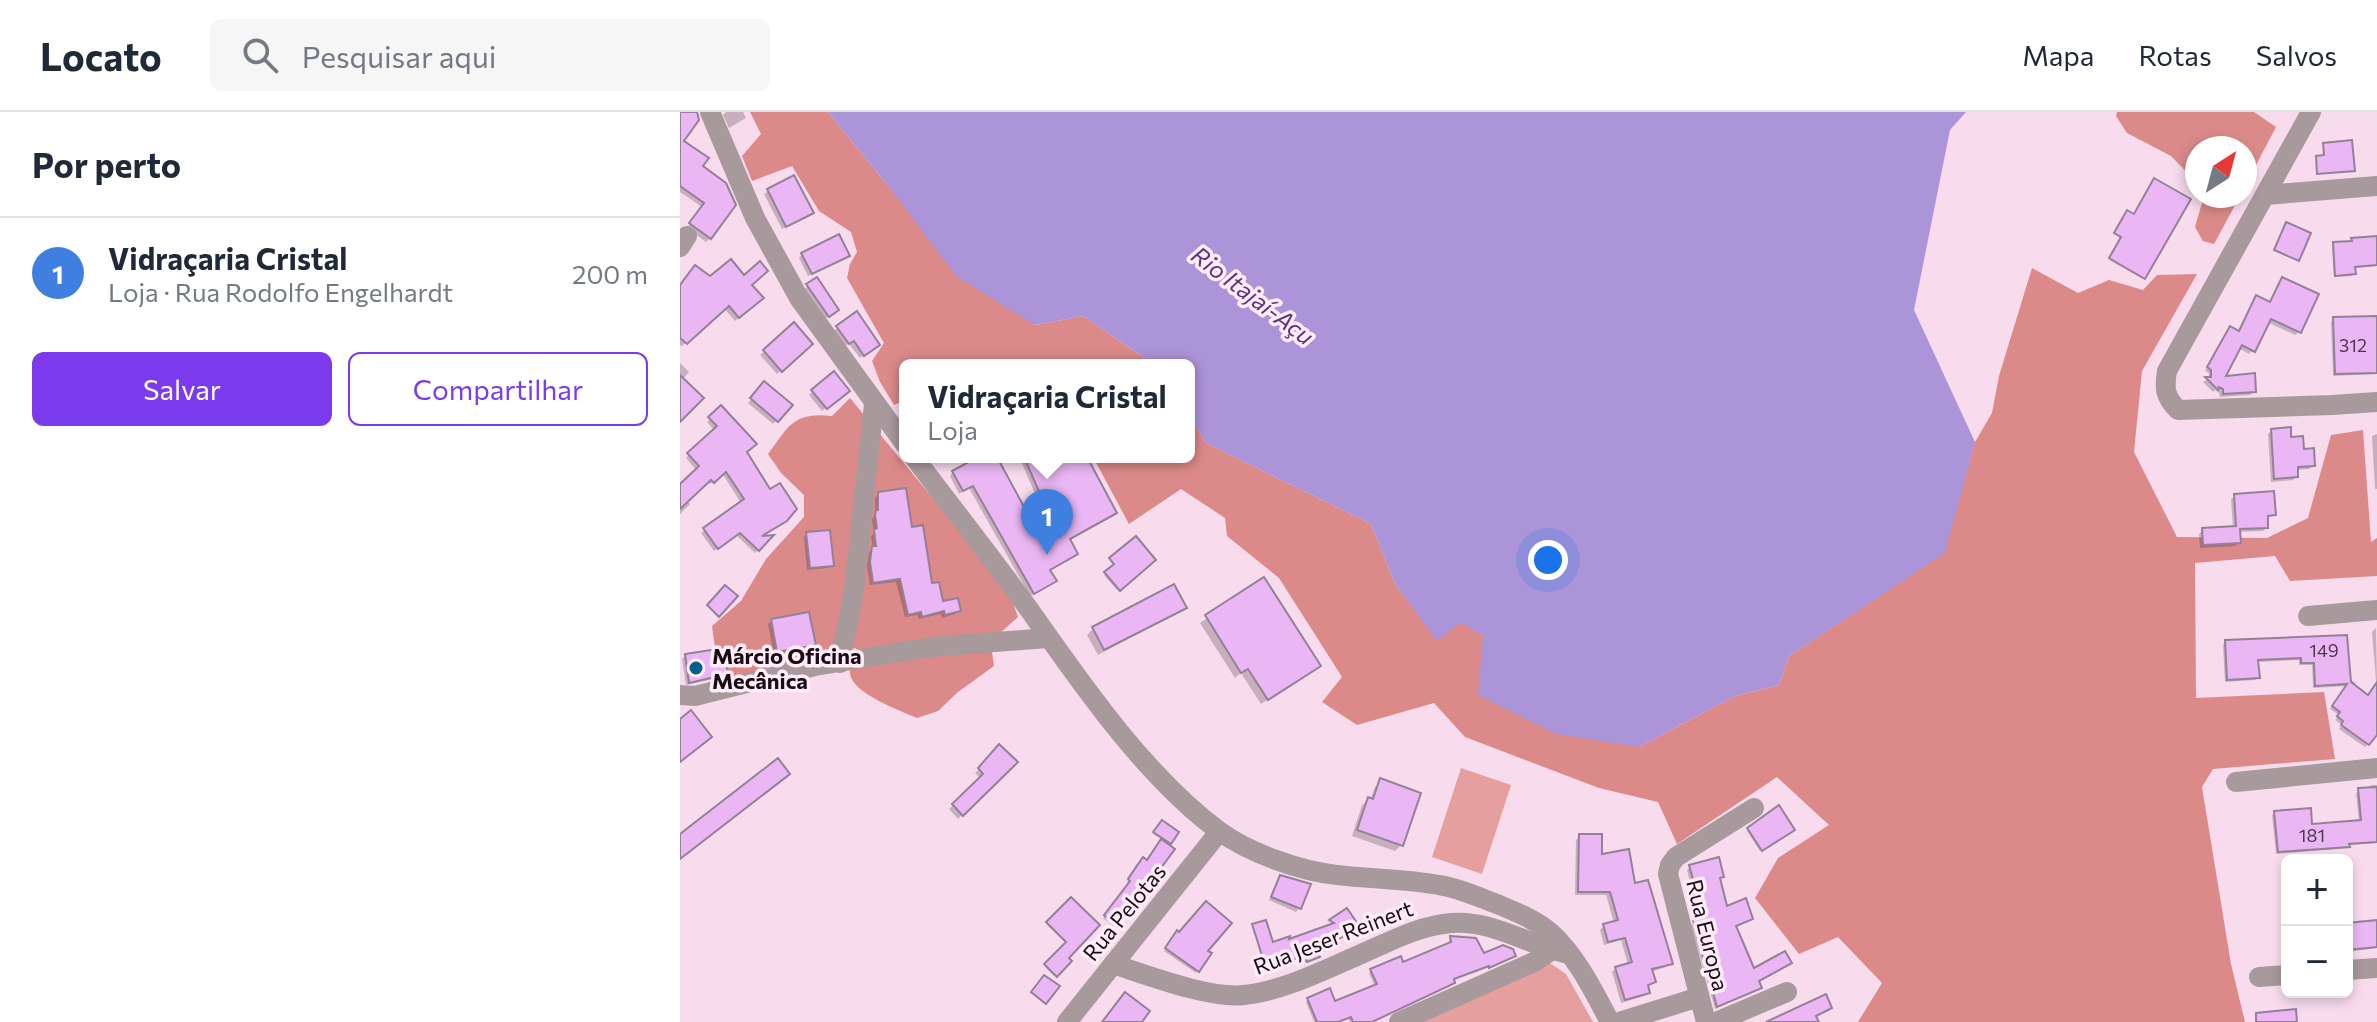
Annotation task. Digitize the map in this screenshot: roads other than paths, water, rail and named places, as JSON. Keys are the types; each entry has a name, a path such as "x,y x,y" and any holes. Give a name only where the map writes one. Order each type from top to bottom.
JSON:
{"street":[{"path":"710,112 755,218 799,298 899,436"},
{"path":"2311,112 2167,371 2164,388 2169,401 2178,410 2377,402"},
{"path":"2265,195 2377,186"},
{"path":"840,663 854,590 874,404"},
{"path":"918,463 1130,743 1162,779 1219,832 1272,858 1334,875 1443,885 1521,914 1561,942 1560,952 1593,991 1610,1022"},
{"path":"2308,616 2377,610"},
{"path":"680,695 695,696 815,666 931,647 1048,638"},
{"path":"2236,782 2377,768"},
{"name":"Rua Europa","path":"1706,1022 1668,874 1670,865 1700,840 1754,808"},
{"name":"Rua Pelotas","path":"1067,1022 1219,832"},
{"name":"Rua Jeser Reinert","path":"1113,964 1216,994 1242,996 1275,988 1424,928 1452,923 1486,925 1560,952"},
{"path":"1399,1022 1560,952"},
{"path":"2353,970 2377,968"},
{"path":"2259,977 2281,975"},
{"path":"1716,1022 1787,992"},
{"path":"1619,1022 1699,997"}],"water":[{"name":"Rio Itajaí-Açu","path":"828,112 1966,112 1950,130 1914,310 1975,442 1945,553 1789,656 1779,685 1735,696 1639,747 1556,734 1478,695 1483,635 1460,623 1437,641 1395,584 1371,524 1206,443 1195,425 1195,359 1146,359 1083,316 1035,325 956,276"}],"place":[{"name":"Vidraçaria Cristal","path":"1047,555"},
{"name":"Márcio Oficina Mecânica","path":"696,668"}]}
